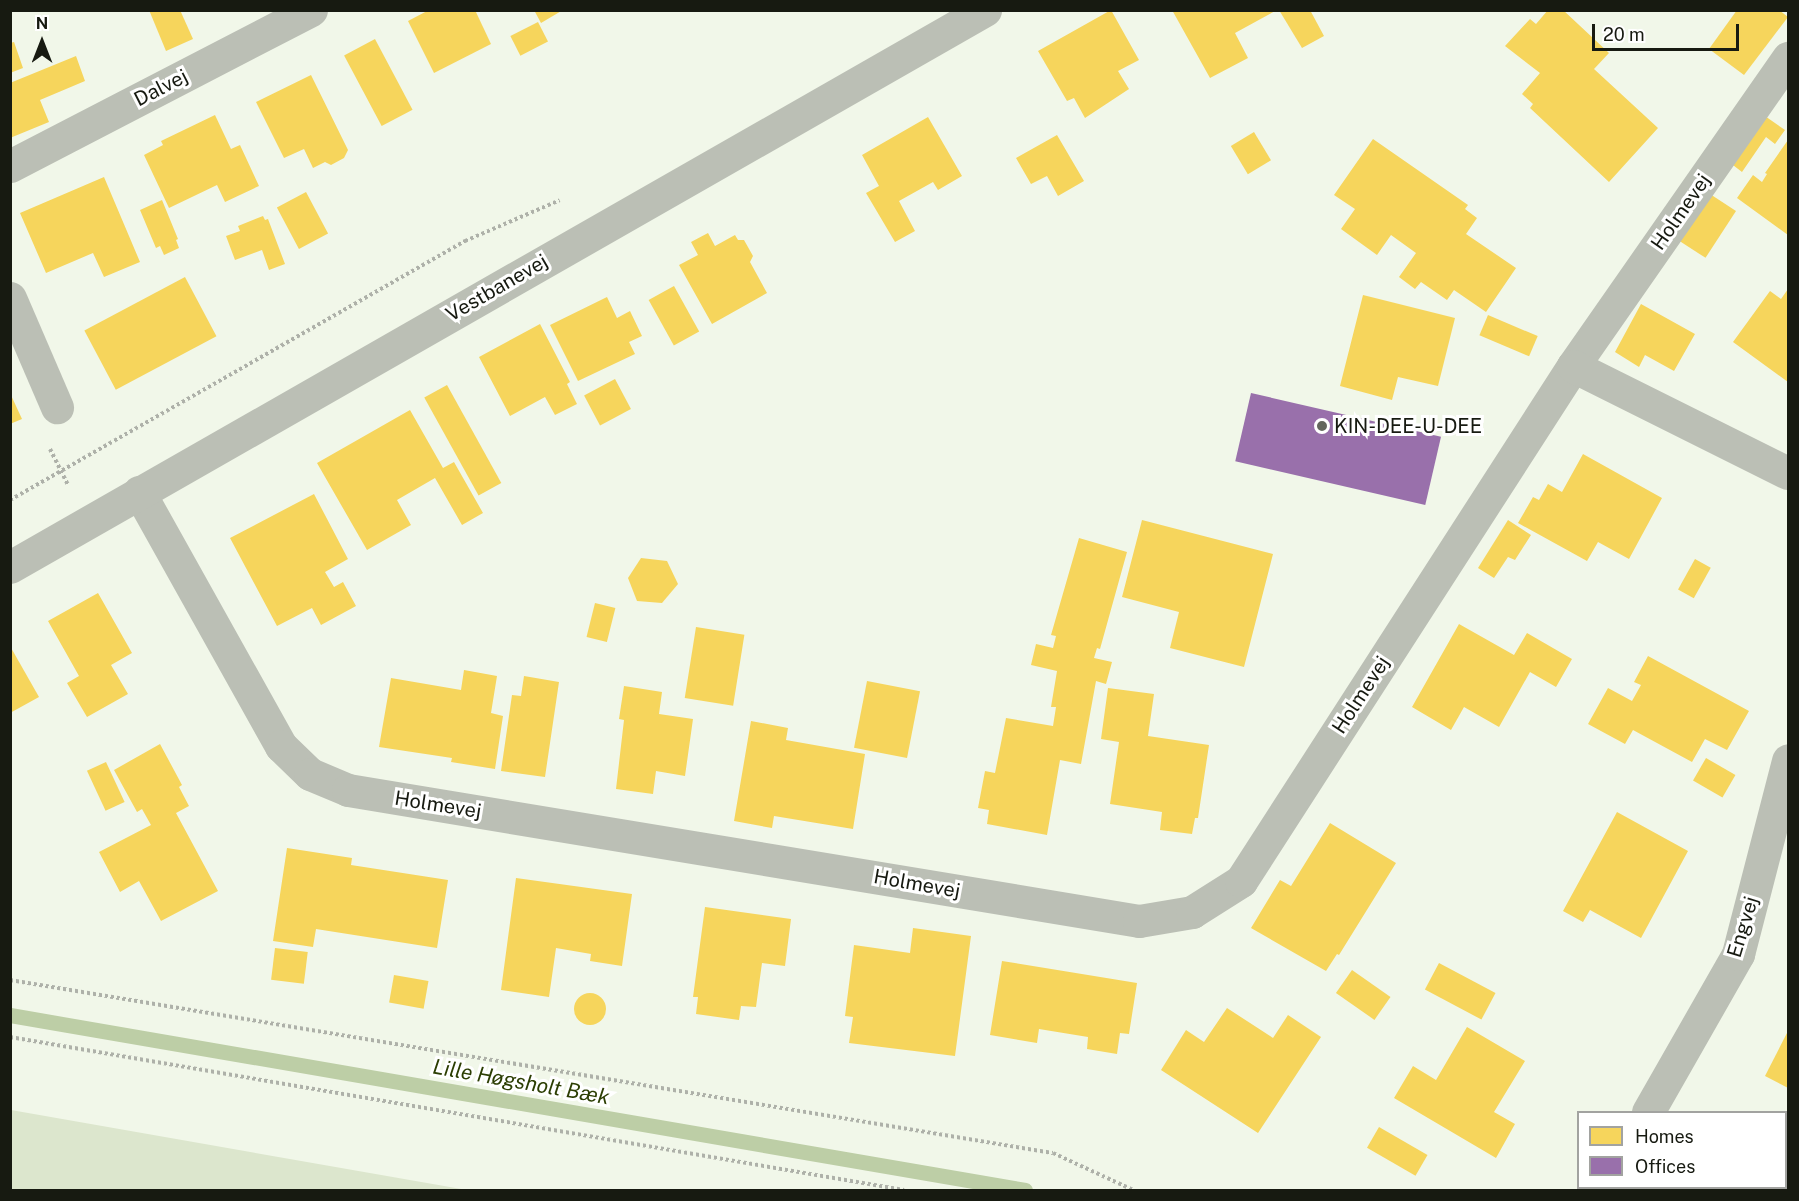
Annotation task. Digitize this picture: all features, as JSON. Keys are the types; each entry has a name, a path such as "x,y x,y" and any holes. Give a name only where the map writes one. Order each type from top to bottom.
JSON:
{"street":[{"name":"Dalvej","path":"10,166 311,10"},
{"name":"Vestbanevej","path":"10,567 985,10"},
{"name":"Holmevej","path":"138,492 281,746 310,774 348,790 1139,921 1191,912 1241,881 1574,366 1788,58"},
{"path":"10,298 57,407"},
{"path":"1574,366 1788,473"},
{"name":"Engvej","path":"1649,1111 1738,954 1788,760"}],"path":[{"path":"10,500 465,241 571,196"},
{"path":"57,407 44,436 87,522"},
{"path":"10,980 1053,1153 1133,1191"},
{"path":"10,1037 904,1191"}],"green space":[{"path":"11,1110 467,1190 11,1190"}],"building: Homes":[{"path":"149,10 180,10 193,39 166,51"},
{"path":"429,10 475,10 491,44 434,73 408,21"},
{"path":"534,10 563,10 541,23"},
{"path":"1111,10 1139,60 1118,71 1129,89 1085,118 1074,98 1067,101 1038,51"},
{"path":"1172,10 1277,10 1235,33 1248,58 1210,78"},
{"path":"1279,10 1310,10 1324,36 1302,48"},
{"path":"1548,10 1563,10 1609,53 1594,69 1658,128 1609,182 1530,108 1533,104 1522,94 1540,73 1505,46 1530,19 1536,24"},
{"path":"1737,10 1779,10 1788,17 1744,75 1709,49"},
{"path":"538,22 548,42 520,56 510,36"},
{"path":"375,39 413,110 382,126 344,55"},
{"path":"14,42 23,68 10,73 10,43"},
{"path":"76,56 85,81 40,100 49,122 10,138 10,83"},
{"path":"311,75 348,150 344,158 331,165 325,162 313,168 304,149 284,158 256,102"},
{"path":"1762,114 1785,130 1775,144 1766,137 1742,172 1729,162"},
{"path":"215,115 231,149 240,145 259,186 225,202 217,185 169,208 144,155 163,145 161,141"},
{"path":"928,117 962,176 938,190 933,182 899,201 915,231 895,242 866,193 879,186 862,155"},
{"path":"1254,132 1271,160 1248,174 1231,146"},
{"path":"1057,135 1084,181 1058,196 1047,176 1031,184 1016,158"},
{"path":"1373,139 1468,205 1465,209 1477,218 1466,234 1516,268 1486,312 1454,290 1447,300 1421,282 1415,289 1399,277 1416,253 1391,235 1377,255 1341,229 1355,209 1334,195"},
{"path":"1788,140 1788,235 1737,198 1753,175 1762,182 1767,174 1765,173"},
{"path":"104,177 140,262 104,277 93,253 46,273 20,213"},
{"path":"306,192 328,233 299,249 277,207"},
{"path":"1710,194 1736,211 1705,258 1680,241"},
{"path":"162,200 178,239 176,240 179,248 164,255 160,246 156,248 140,210"},
{"path":"263,216 265,220 268,219 285,264 269,270 262,250 235,260 226,236 240,231 238,226"},
{"path":"708,233 715,246 735,235 738,240 744,240 753,256 750,262 767,293 712,324 679,265 698,255 691,242"},
{"path":"185,277 216,336 116,390 84,331"},
{"path":"674,286 699,331 674,346 649,300"},
{"path":"1788,289 1788,382 1733,342 1770,291 1781,299"},
{"path":"1363,295 1455,318 1438,386 1398,377 1392,400 1340,386"},
{"path":"607,297 617,318 630,311 642,336 629,342 635,354 578,381 550,325"},
{"path":"1641,304 1695,334 1674,371 1645,355 1639,367 1615,352"},
{"path":"1488,315 1538,336 1529,356 1479,335"},
{"path":"540,324 570,382 567,384 577,404 555,415 545,397 510,416 479,357"},
{"path":"615,379 631,409 600,425 584,395"},
{"path":"447,385 501,483 479,496 424,398"},
{"path":"10,393 22,419 10,424"},
{"path":"410,410 443,468 454,462 483,513 462,525 435,478 397,500 411,525 367,550 317,463"},
{"path":"1583,454 1662,498 1629,559 1598,542 1587,561 1518,523 1533,497 1539,500 1548,484 1562,492"},
{"path":"314,494 348,559 325,572 334,587 343,582 356,606 321,625 312,608 277,626 230,538"},
{"path":"1142,520 1273,554 1244,667 1170,648 1179,612 1122,597"},
{"path":"1508,520 1531,535 1515,560 1508,557 1494,578 1478,568"},
{"path":"1079,538 1127,552 1100,649 1097,648 1094,658 1112,662 1106,684 1096,681 1081,764 1060,760 1047,835 987,824 989,810 978,808 985,771 995,773 1006,718 1053,726 1056,707 1051,707 1057,671 1031,665 1036,644 1053,648 1056,636 1051,635"},
{"path":"641,558 667,561 678,584 662,603 637,601 628,578"},
{"path":"1695,559 1711,568 1694,598 1678,590"},
{"path":"98,593 132,653 111,665 128,694 87,717 67,683 79,676 48,621"},
{"path":"595,603 615,608 607,642 587,637"},
{"path":"1459,624 1514,655 1527,633 1572,659 1556,687 1530,672 1499,727 1464,707 1451,730 1412,707"},
{"path":"696,627 744,635 733,706 685,698"},
{"path":"10,646 39,697 10,713"},
{"path":"1648,656 1749,711 1727,750 1705,739 1692,762 1633,730 1625,744 1588,724 1608,688 1632,701 1641,685 1634,682"},
{"path":"464,670 497,676 491,713 503,716 495,769 451,762 452,758 379,747 391,678 461,690"},
{"path":"524,676 559,682 545,777 501,771 512,695 521,696"},
{"path":"867,681 920,691 907,758 854,748"},
{"path":"624,686 662,692 659,714 693,719 685,776 656,771 653,794 616,789 624,720 619,719"},
{"path":"1108,688 1154,694 1148,736 1209,745 1198,818 1195,818 1192,834 1160,830 1162,812 1110,804 1119,742 1101,739"},
{"path":"751,721 788,728 786,740 865,754 853,829 774,816 772,828 734,821"},
{"path":"160,744 182,785 179,787 189,806 176,813 218,891 161,921 139,881 120,892 99,852 151,825 142,809 137,812 114,770"},
{"path":"1706,758 1735,775 1722,798 1693,781"},
{"path":"106,762 125,802 106,811 87,771"},
{"path":"1617,812 1688,851 1641,938 1590,910 1583,922 1563,911"},
{"path":"1330,823 1396,863 1339,955 1337,954 1326,971 1251,928 1280,880 1291,886"},
{"path":"287,848 352,858 351,865 448,880 437,948 316,929 313,947 273,941"},
{"path":"516,878 632,894 622,966 590,961 591,954 556,948 549,997 501,990"},
{"path":"705,907 791,919 785,966 762,963 756,1007 741,1006 739,1020 696,1014 698,997 693,997"},
{"path":"913,928 971,936 955,1056 849,1043 853,1017 845,1016 854,945 910,953"},
{"path":"275,948 308,952 304,984 271,980"},
{"path":"1002,961 1137,983 1129,1034 1120,1033 1117,1054 1087,1049 1088,1037 1039,1029 1037,1043 990,1035"},
{"path":"1439,963 1496,993 1481,1020 1425,989"},
{"path":"1352,970 1391,997 1374,1020 1336,993"},
{"path":"394,975 428,981 424,1009 389,1003"},
{"path":"590,993 601,998 606,1009 601,1020 590,1025 579,1020 574,1009 579,998"},
{"path":"1227,1008 1273,1038 1288,1015 1321,1037 1258,1133 1161,1070 1186,1030 1204,1042"},
{"path":"1467,1027 1525,1061 1494,1112 1515,1124 1496,1158 1394,1098 1413,1066 1436,1080"},
{"path":"1788,1031 1788,1088 1765,1076"},
{"path":"1379,1127 1427,1155 1415,1176 1367,1148"},
{"path":"1702,1189 1784,1189 1784,1190"}],"building: Offices":[{"path":"1251,393 1441,437 1425,505 1235,461"}],"waterway":[{"name":"Lille Høgsholt Bæk","path":"10,1015 1025,1190"}],"place":[{"name":"KIN-DEE-U-DEE","path":"1322,426"}]}
